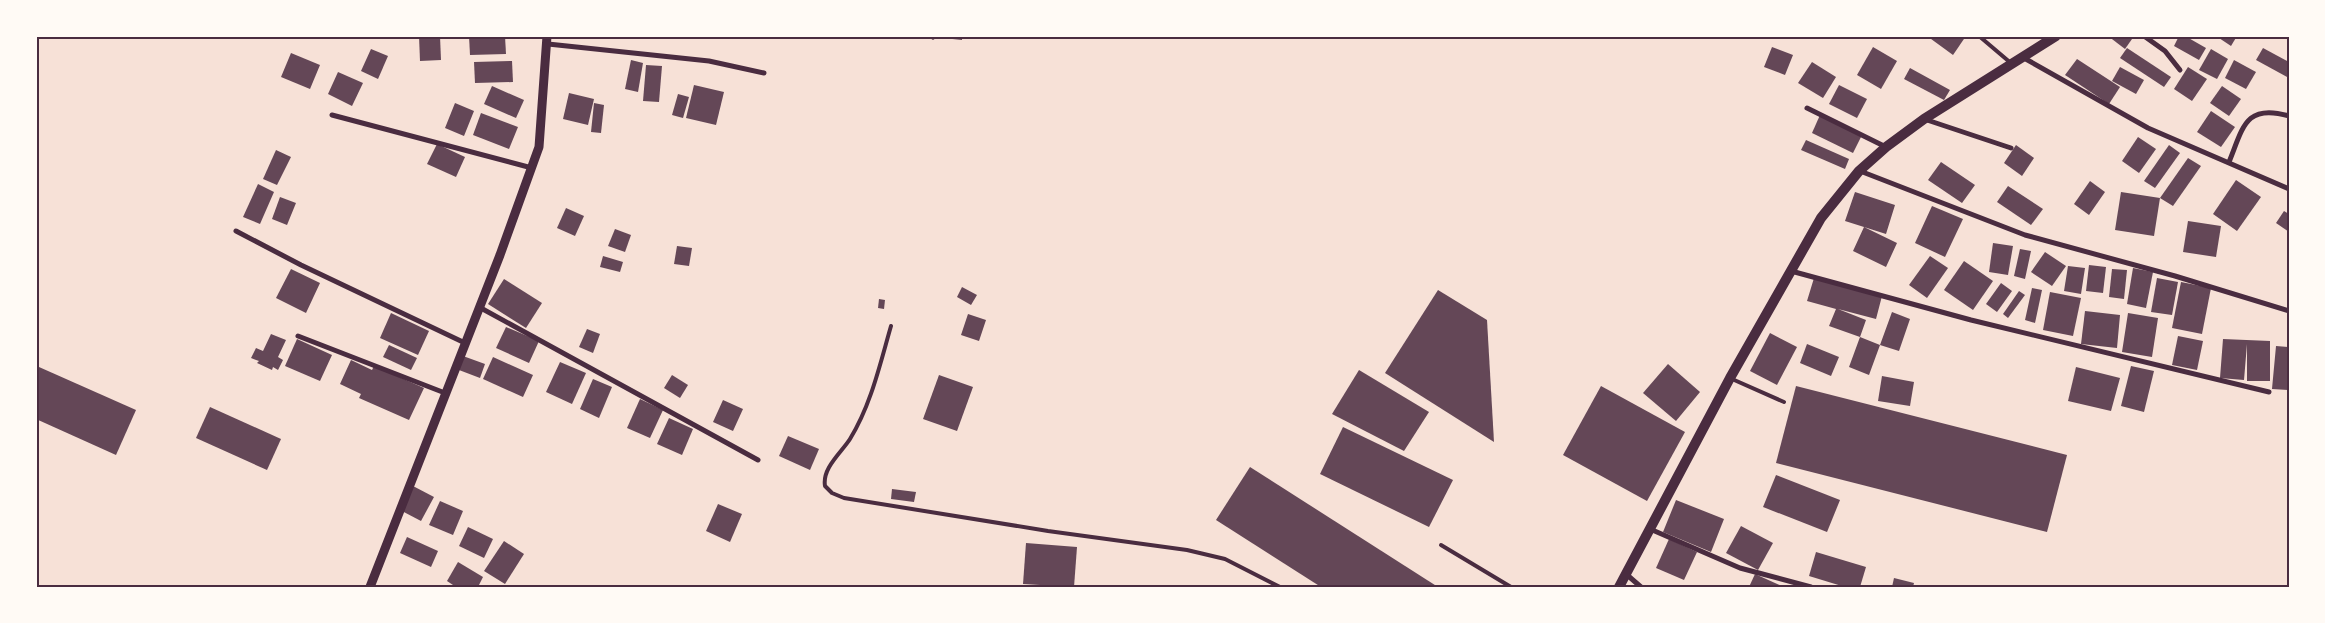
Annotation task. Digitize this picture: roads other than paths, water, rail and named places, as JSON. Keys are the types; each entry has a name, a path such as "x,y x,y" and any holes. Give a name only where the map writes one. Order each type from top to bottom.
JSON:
{"main road":[{"path":"1619,587 1730,378 1791,271 1822,218 1859,171 1886,147 1924,119 2052,37"}],"street":[{"path":"2144,36 2165,51 2180,70"},
{"path":"370,587 532,168 542,124 547,40 709,61 764,72"},
{"path":"2023,57 2148,128 2289,189"},
{"path":"1807,108 1886,147"},
{"path":"2229,162 2241,132 2254,115 2267,111 2289,116"},
{"path":"332,115 532,168"},
{"path":"1924,119 2012,148"},
{"path":"1859,171 2025,235 2175,276 2289,311"},
{"path":"236,231 465,343"},
{"path":"1791,271 1970,320 2269,392"},
{"path":"479,307 758,460"},
{"path":"298,336 446,393"},
{"path":"1650,529 1740,568 1811,587"},
{"path":"1626,574 1641,587"}],"lane":[{"path":"1979,36 2012,64"},
{"path":"891,326 868,402 850,439 825,473 825,486 832,493 844,498 1048,531 1187,550 1226,559 1280,587"},
{"path":"1730,378 1784,402"},
{"path":"1440,545 1511,587"}]}
